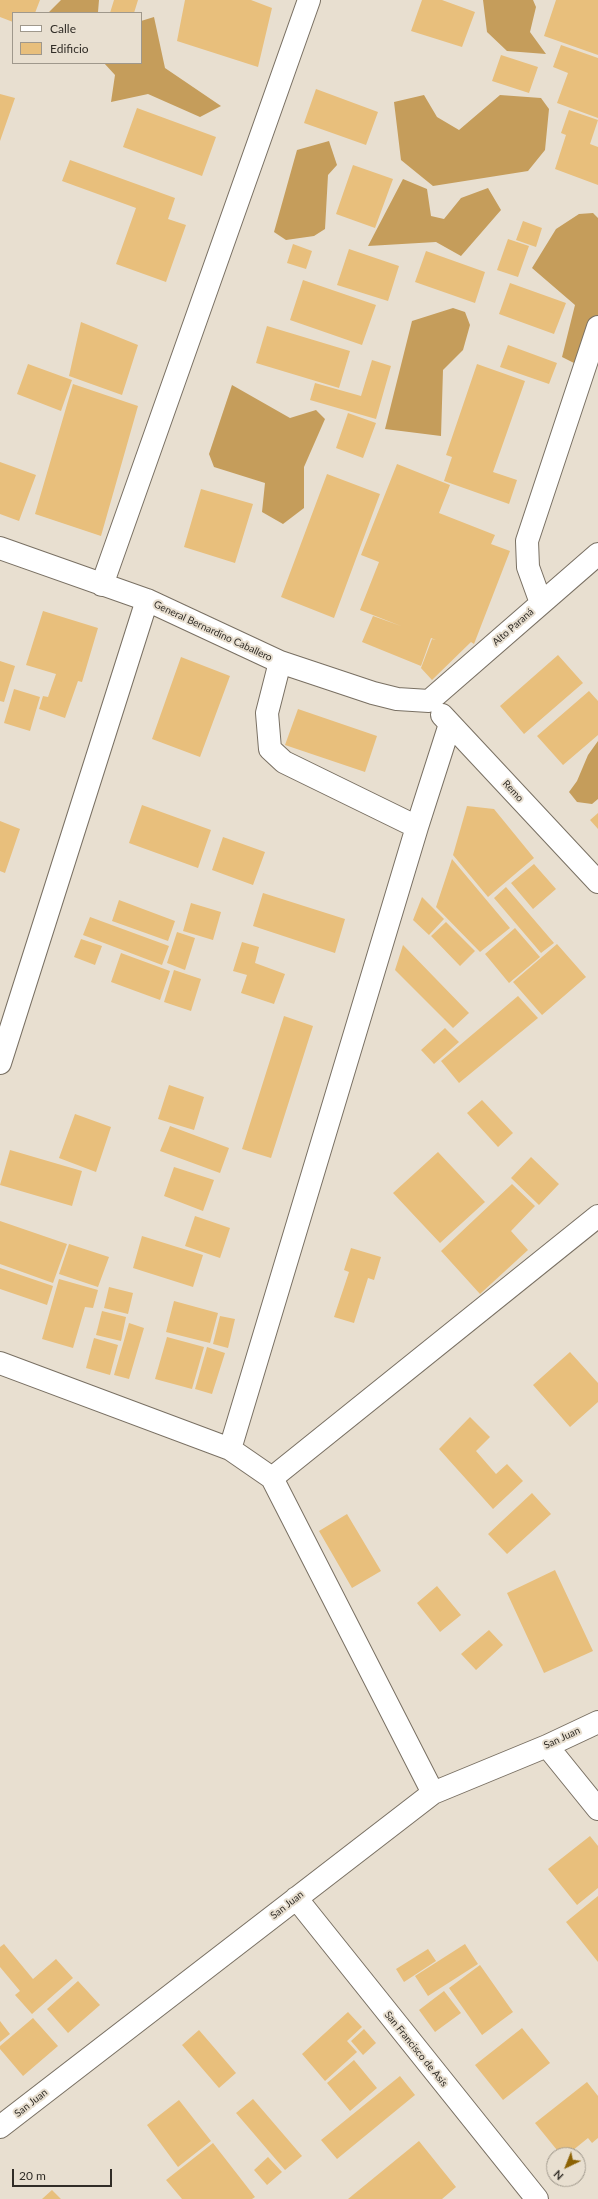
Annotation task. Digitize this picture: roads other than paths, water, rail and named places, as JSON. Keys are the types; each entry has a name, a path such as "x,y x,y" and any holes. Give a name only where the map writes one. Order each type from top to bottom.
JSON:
{"street":[{"path":"102,585 309,0"},
{"path":"541,603 528,567 527,541 598,327"},
{"name":"General Bernardino Caballero","path":"0,548 147,600 280,662 373,693 397,699 429,701"},
{"name":"Alto Paraná","path":"429,701 598,554"},
{"path":"0,1063 147,600"},
{"path":"280,662 267,713 270,749 284,762 416,827"},
{"name":"Remo","path":"429,701 598,882"},
{"path":"230,1449 416,827 450,724"},
{"path":"272,1478 598,1216"},
{"path":"0,1363 230,1449 272,1478 433,1793"},
{"name":"San Juan","path":"0,2127 433,1793 548,1746 598,1722"},
{"path":"548,1746 598,1809"},
{"name":"San Francisco de Asís","path":"296,1898 537,2199"}]}
